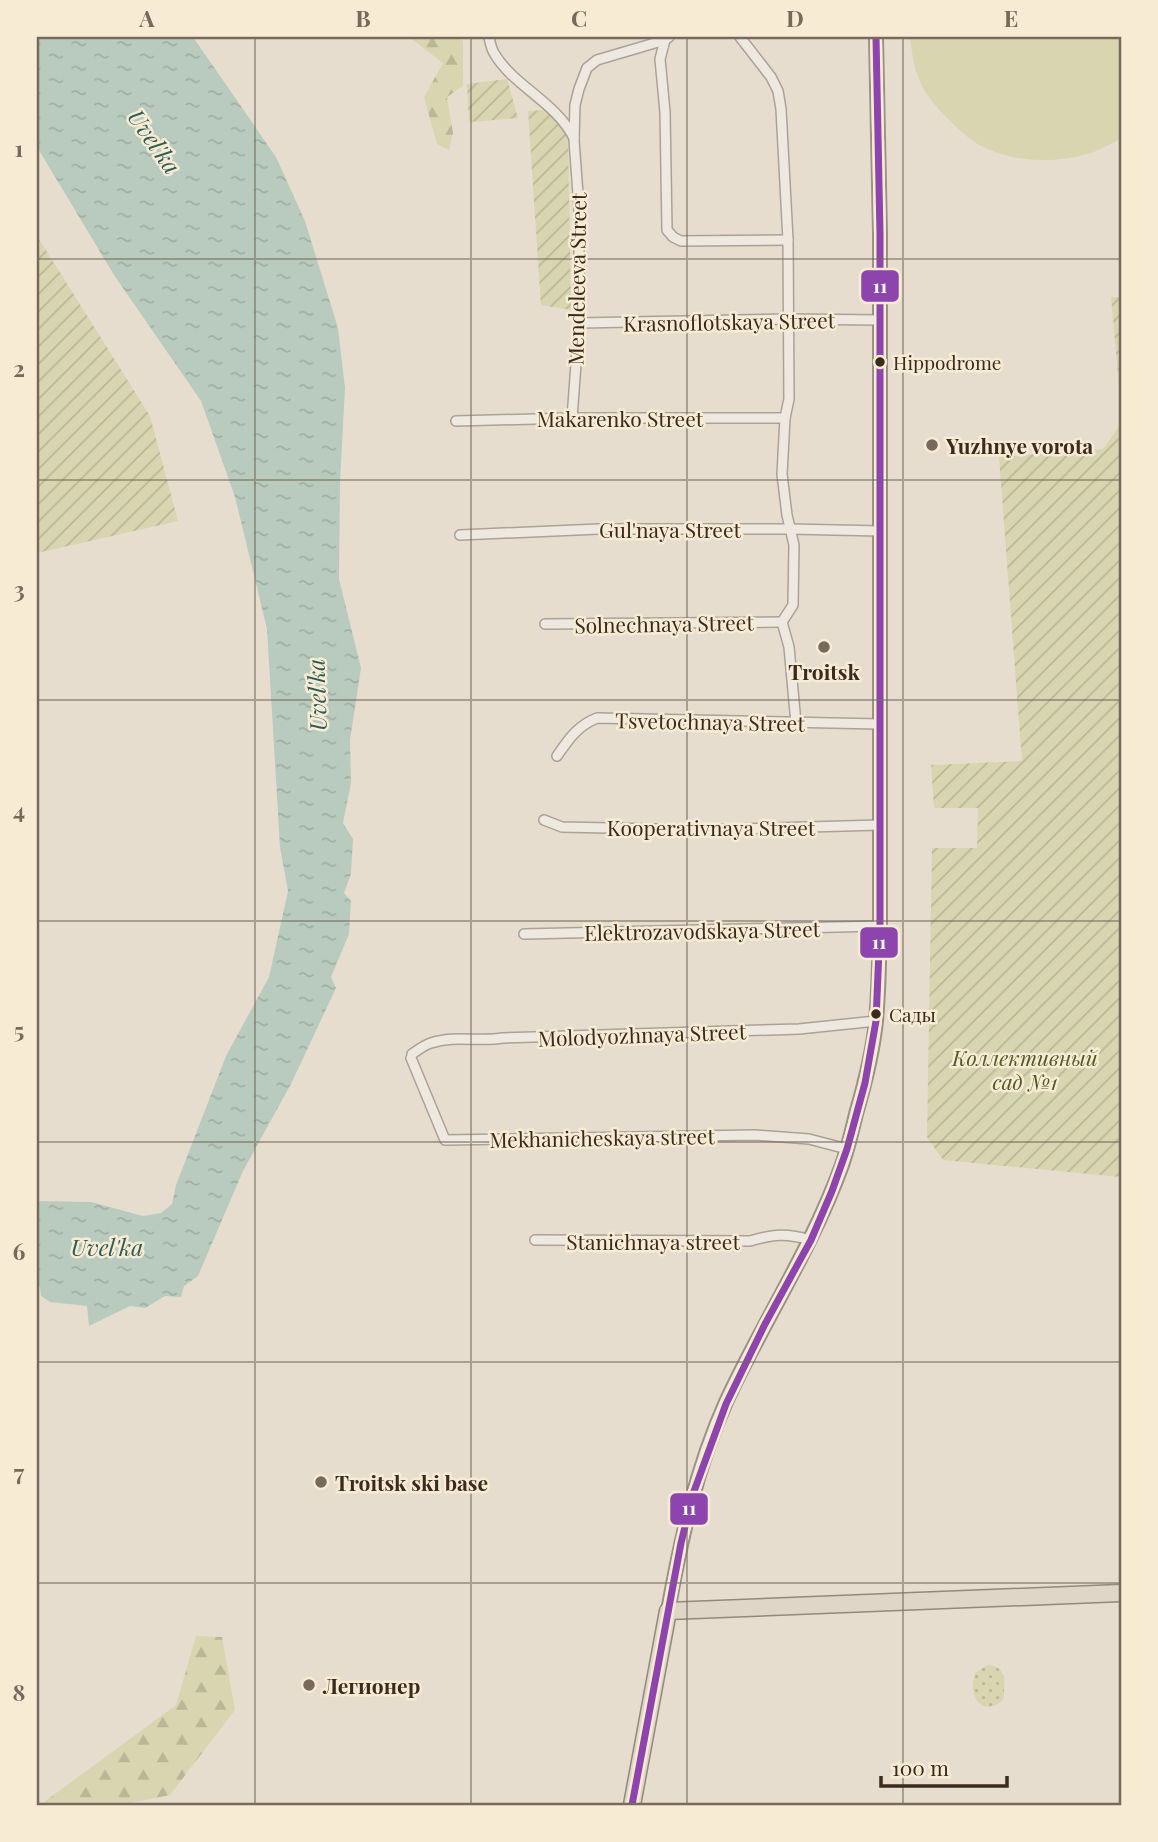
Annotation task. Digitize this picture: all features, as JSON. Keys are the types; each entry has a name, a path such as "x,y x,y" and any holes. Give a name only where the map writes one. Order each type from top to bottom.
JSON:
{"highway":[{"path":"632,1805 668,1611 1121,1593"}],"main road":[{"path":"668,1611 692,1494 726,1404 811,1240 839,1172 867,1073 876,1021 880,926 880,320 876,37"}],"street":[{"path":"489,37 493,52 507,69 555,112 568,126 574,140"},
{"path":"740,37 771,77 778,91 781,109 789,319 789,399 785,418 782,474 794,545 793,605 782,622 789,647 796,723"},
{"path":"667,38 660,59 665,112 667,230 681,241 788,240"},
{"name":"Mendeleeva Street","path":"572,418 579,323 579,208 574,140 575,105 579,89 587,68 597,60 667,38"},
{"name":"Krasnoflotskaya Street","path":"579,323 880,320"},
{"name":"Makarenko Street","path":"456,421 785,418"},
{"name":"Gul'naya Street","path":"460,535 599,529 880,531"},
{"name":"Solnechnaya Street","path":"545,624 782,622"},
{"name":"Tsvetochnaya Street","path":"557,756 585,722 597,718 879,724"},
{"name":"Kooperativnaya Street","path":"544,820 562,827 677,830 880,825"},
{"name":"Elektrozavodskaya Street","path":"524,934 880,926"},
{"name":"Molodyozhnaya Street","path":"411,1056 429,1043 449,1039 489,1041 503,1038 799,1029 876,1021"},
{"name":"Mekhanicheskaya street","path":"411,1056 445,1140 755,1135 809,1139 847,1149"},
{"name":"Stanichnaya street","path":"535,1240 750,1241 773,1235 792,1235 811,1240"}],"green space":[{"path":"409,37 453,37 463,41 463,86 447,97 453,133 449,150 437,144 424,97 443,63"},
{"path":"910,37 1121,37 1121,138 1088,154 1050,160 1011,157 976,143 944,115 928,96 917,73"},
{"path":"507,79 518,118 469,122 467,84"},
{"path":"546,110 568,134 571,310 541,305 528,111"},
{"path":"37,236 150,416 178,521 37,553"},
{"path":"1111,297 1121,297 1121,407"},
{"name":"Коллективный сад №1","path":"1121,424 1121,1177 943,1160 927,1137 932,848 977,848 978,808 934,808 931,765 1022,761 999,457 1103,449"},
{"path":"196,1636 222,1637 235,1710 170,1795 119,1805 40,1805 176,1705"},
{"path":"987,1665 999,1668 1004,1677 1003,1700 988,1707 978,1702 973,1689 975,1673"}],"water":[{"name":"Uvel'ka","path":"37,37 193,37 276,157 305,221 338,328 345,388 339,579 361,668 350,740 351,783 343,823 353,839 351,874 344,893 351,901 349,934 331,977 336,988 291,1084 243,1171 198,1276 184,1286 181,1297 165,1296 145,1308 130,1306 89,1326 87,1306 50,1302 41,1296 40,1287 37,1286 37,1201 91,1202 143,1216 161,1213 172,1204 176,1185 226,1056 269,977 288,891 280,847 267,629 235,497 201,401 114,275 37,147"}],"transit line":[{"name":"11","path":"632,1805 681,1543 693,1494 726,1404 765,1324 811,1240 832,1191 865,1083 876,1021 880,926 880,234 876,37"}],"place":[{"name":"Hippodrome","path":"880,362"},
{"name":"Yuzhnye vorota","path":"932,445"},
{"name":"Troitsk","path":"824,647"},
{"name":"Сады","path":"876,1014"},
{"name":"Troitsk ski base","path":"321,1482"},
{"name":"Легионер","path":"309,1685"}]}
